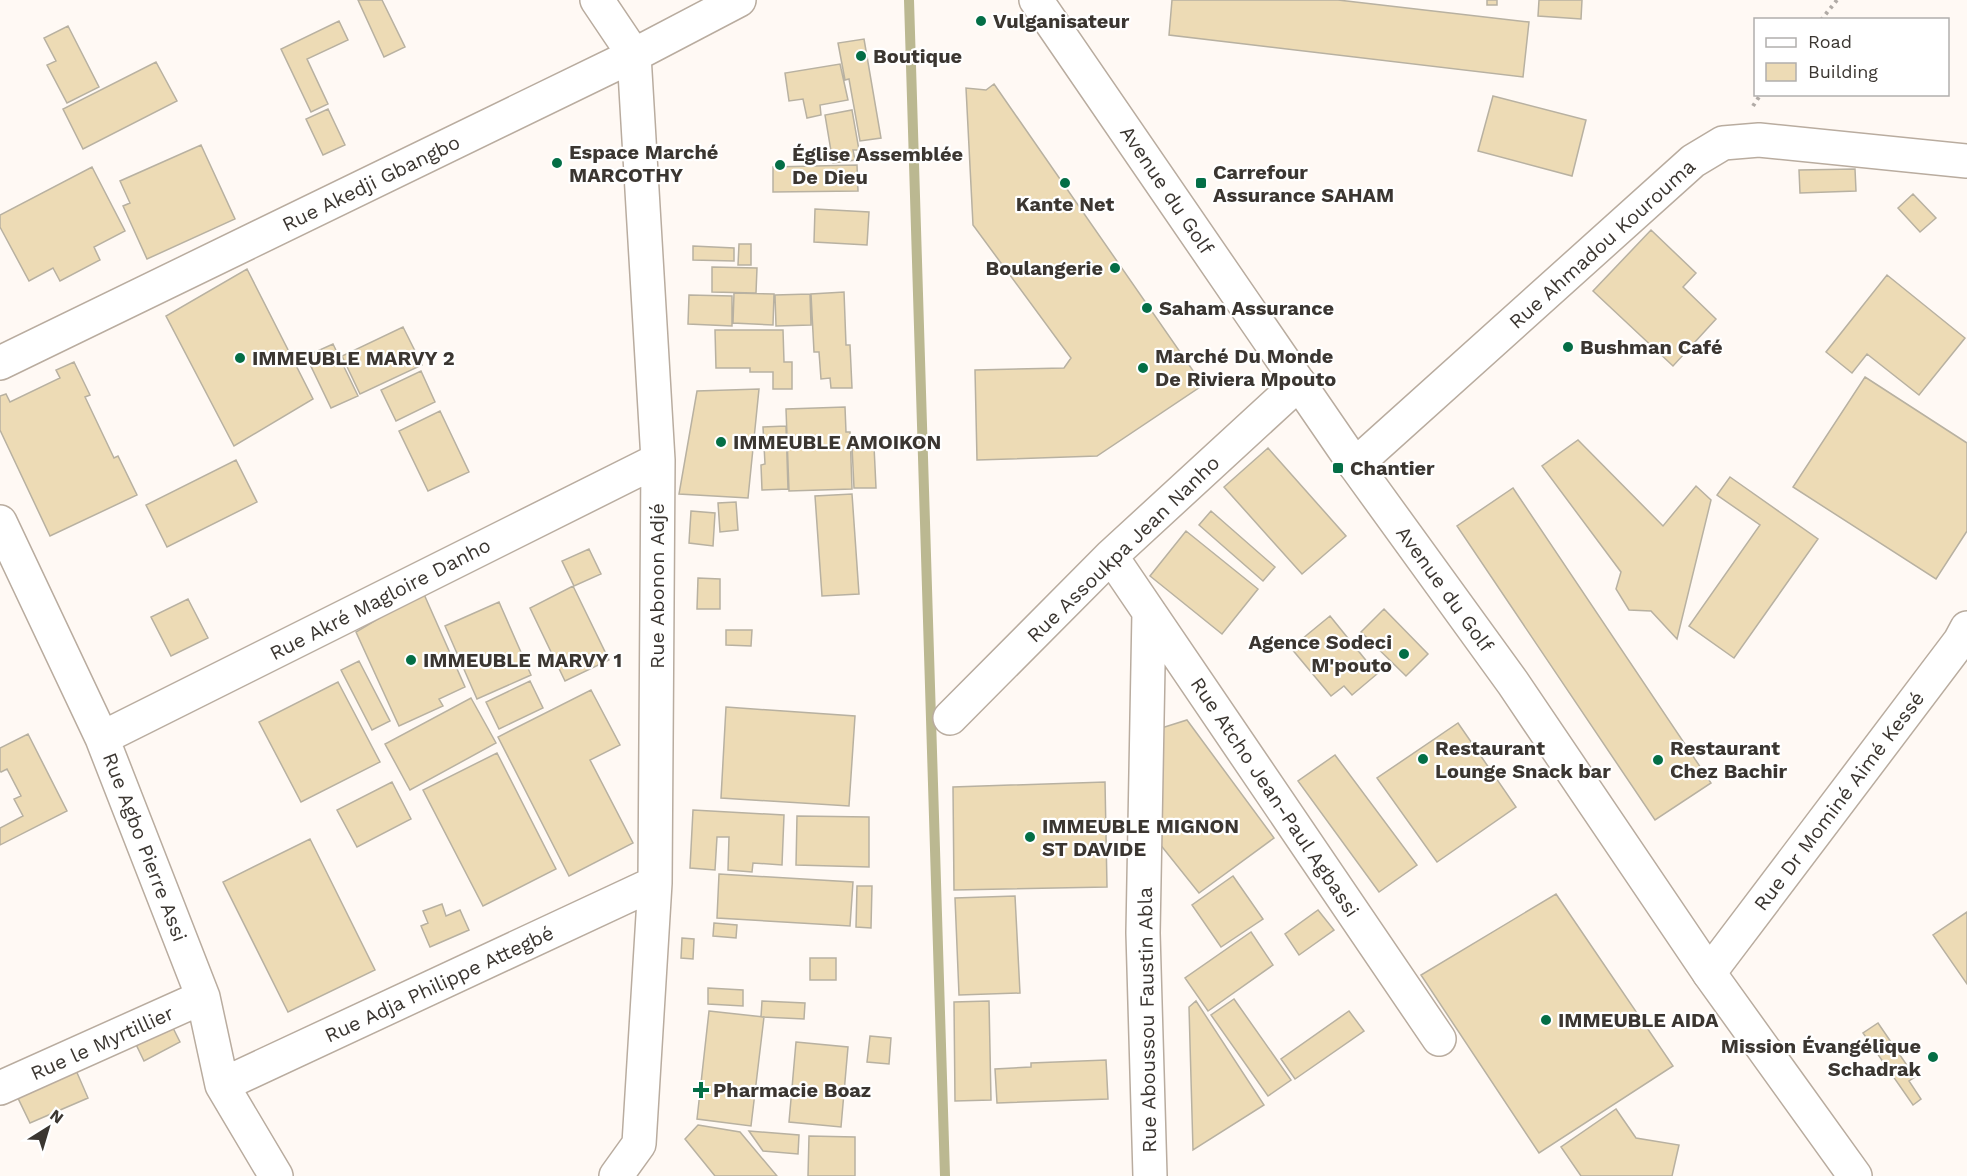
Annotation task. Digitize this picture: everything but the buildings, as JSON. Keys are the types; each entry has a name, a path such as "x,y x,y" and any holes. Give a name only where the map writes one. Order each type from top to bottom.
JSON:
{"street":[{"path":"597,0 634,56"},
{"name":"Rue Akedji Gbangbo","path":"0,363 634,56 740,0"},
{"name":"Avenue du Golf","path":"1036,0 1355,465 1513,683 1709,974 1855,1176"},
{"name":"Rue Abonon Adjé","path":"616,1176 639,1144 655,883 658,460 634,56"},
{"name":"Rue Ahmadou Kourouma","path":"1355,465 1693,161 1723,143 1759,140 1967,161"},
{"name":"Rue Assoukpa Jean Nanho","path":"950,718 1111,556 1299,383"},
{"name":"Rue Akré Magloire Danho","path":"102,738 658,460"},
{"name":"Rue Agbo Pierre Assi","path":"0,522 102,738 203,997 222,1085 276,1176"},
{"name":"Rue Atcho Jean-Paul Agbassi","path":"1111,556 1439,1039"},
{"name":"Rue Aboussou Faustin Abla","path":"1149,612 1143,933 1150,1176"},
{"name":"Rue Dr Mominé Aimé Kessé","path":"1709,974 1964,640"},
{"name":"Rue Adja Philippe Attegbé","path":"222,1085 655,883"},
{"name":"Rue le Myrtillier","path":"0,1088 203,997"}],"path":[{"path":"1822,18 1836,0"}],"waterway":[{"path":"909,0 945,1176"}],"place":[{"name":"Vulganisateur","path":"981,21"},
{"name":"Boutique","path":"861,56"},
{"name":"Espace Marché MARCOTHY","path":"557,163"},
{"name":"Église Assemblée De Dieu","path":"780,165"},
{"name":"Kante Net","path":"1065,183"},
{"name":"Carrefour Assurance SAHAM","path":"1201,183"},
{"name":"Boulangerie","path":"1115,268"},
{"name":"Saham Assurance","path":"1147,308"},
{"name":"Bushman Café","path":"1568,347"},
{"name":"IMMEUBLE MARVY 2","path":"240,358"},
{"name":"Marché Du Monde De Riviera Mpouto","path":"1143,368"},
{"name":"IMMEUBLE AMOIKON","path":"721,442"},
{"name":"Chantier","path":"1338,468"},
{"name":"Agence Sodeci M'pouto","path":"1404,654"},
{"name":"IMMEUBLE MARVY 1","path":"411,660"},
{"name":"Restaurant Lounge Snack bar","path":"1423,759"},
{"name":"Restaurant Chez Bachir","path":"1658,760"},
{"name":"IMMEUBLE MIGNON ST DAVIDE","path":"1030,837"},
{"name":"IMMEUBLE AIDA","path":"1546,1020"},
{"name":"Mission Évangélique Schadrak","path":"1933,1057"},
{"name":"Pharmacie Boaz","path":"701,1090"}]}
